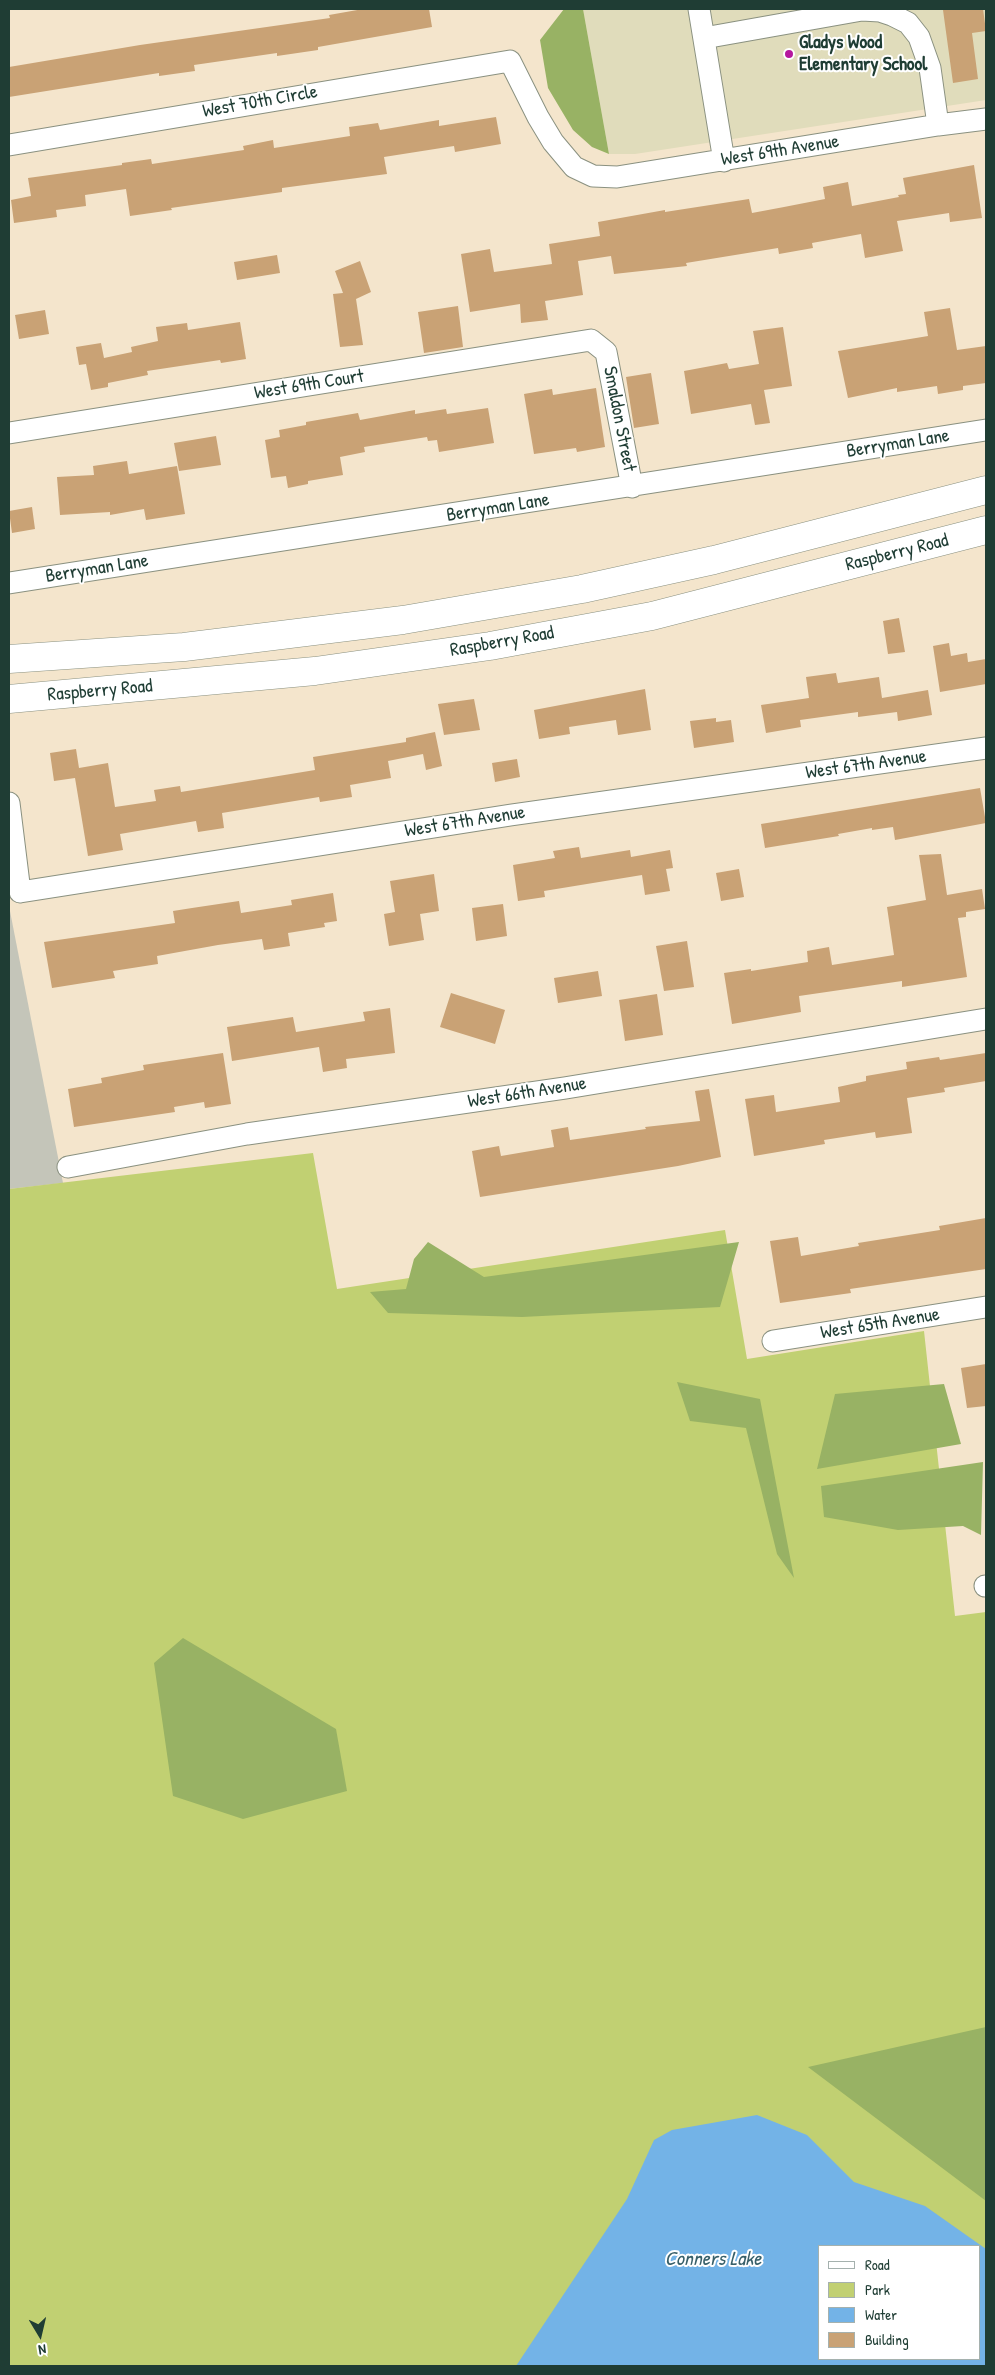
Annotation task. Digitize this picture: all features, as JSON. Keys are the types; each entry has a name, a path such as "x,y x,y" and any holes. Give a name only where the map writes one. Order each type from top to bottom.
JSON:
{"main road":[{"name":"Raspberry Road","path":"9,659 184,647 403,620 582,589 696,564 986,490"},
{"name":"Raspberry Road","path":"9,699 314,671 490,646 652,616 986,530"}],"street":[{"path":"699,9 724,161"},
{"path":"704,38 862,10 880,11 892,15 908,23 919,37 930,68 938,125"},
{"name":"West 70th Circle","path":"9,144 510,61 538,117 553,142 574,167"},
{"name":"West 69th Avenue","path":"574,167 593,176 617,177 938,125 986,119"},
{"name":"West 69th Court","path":"9,433 591,340 606,352"},
{"name":"Smaldon Street","path":"606,352 632,487"},
{"name":"Berryman Lane","path":"9,583 632,487 986,430"},
{"name":"West 67th Avenue","path":"10,810 20,892 511,815 986,748"},
{"name":"West 66th Avenue","path":"68,1167 247,1134 565,1088 986,1019"},
{"name":"West 65th Avenue","path":"773,1340 986,1307"}],"shaded area":[{"name":"Gladys Wood Elementary School","path":"583,9 986,9 986,100 635,154 609,154"},
{"path":"9,906 63,1183 9,1189"}],"green space":[{"path":"564,9 583,9 609,154 592,147 573,130 548,88 540,40"},
{"path":"313,1153 337,1289 725,1230 747,1359 924,1331 955,1616 986,1612 986,2366 9,2366 9,1189"},
{"path":"428,1242 484,1277 739,1242 720,1307 522,1317 388,1313 370,1292 406,1289 414,1259"},
{"path":"677,1382 760,1399 794,1578 777,1554 746,1428 690,1421"},
{"path":"944,1384 961,1444 817,1469 835,1394"},
{"path":"983,1462 981,1535 963,1526 898,1530 824,1517 821,1486"},
{"path":"183,1638 336,1729 347,1791 243,1819 173,1796 154,1663"},
{"path":"986,2027 986,2201 808,2067"}],"water":[{"name":"Conners Lake","path":"757,2115 807,2135 854,2182 925,2206 986,2249 986,2366 516,2366 627,2199 654,2140 672,2130"}],"building":[{"path":"363,9 429,9 432,27 318,47 318,50 277,56 277,53 194,65 195,71 159,76 159,73 9,97 9,67 140,45 330,18 329,15"},
{"path":"983,9 986,31 972,33 978,79 953,83 943,10"},
{"path":"496,117 501,144 455,152 454,146 384,157 387,174 282,188 282,192 171,208 172,210 130,216 126,189 85,195 86,206 56,210 57,217 14,223 11,200 31,196 28,178 122,165 122,163 151,159 152,164 244,150 243,146 273,140 274,148 350,136 349,127 378,123 380,130 439,120 439,126"},
{"path":"974,165 982,218 950,222 949,213 897,221 903,251 865,258 861,234 812,243 813,248 779,254 778,248 686,263 687,266 614,274 611,256 578,261 583,295 545,301 548,320 521,323 520,304 470,312 461,254 490,249 494,272 552,264 549,244 600,236 598,222 665,210 665,212 749,199 752,213 825,199 823,187 848,182 852,206 906,194 903,178"},
{"path":"277,255 280,273 237,280 234,262"},
{"path":"360,261 371,292 356,299 363,345 340,347 333,294 343,293 335,271"},
{"path":"458,306 463,347 424,353 418,312"},
{"path":"950,308 957,350 986,346 986,383 963,386 963,390 938,394 937,386 897,392 897,388 848,398 838,351 928,336 924,312"},
{"path":"45,310 49,334 19,339 15,315"},
{"path":"240,322 246,359 221,363 220,360 147,371 148,375 108,383 108,387 91,390 86,364 79,365 76,347 101,343 104,358 132,352 131,347 158,341 156,327 187,323 188,330"},
{"path":"783,327 792,386 764,390 770,423 755,425 751,404 691,414 684,371 727,363 729,369 759,364 753,331"},
{"path":"651,373 659,424 634,428 626,377"},
{"path":"596,388 605,447 577,452 576,448 534,454 524,394 552,389 553,395"},
{"path":"488,408 494,443 439,452 437,440 428,441 427,437 364,447 365,452 340,457 343,475 308,481 308,484 288,488 286,476 271,478 265,440 280,437 279,430 306,425 306,422 358,413 360,420 415,410 415,414 446,409 447,414"},
{"path":"216,436 221,465 179,471 174,443"},
{"path":"127,461 129,474 177,466 185,514 146,520 144,509 110,515 110,512 60,515 57,477 94,475 93,466"},
{"path":"32,507 35,529 12,533 9,511"},
{"path":"899,618 905,652 888,654 883,621"},
{"path":"949,643 951,656 967,653 968,662 986,659 986,684 940,692 933,646"},
{"path":"836,673 838,683 879,677 882,698 928,690 932,715 898,721 897,712 858,717 858,712 800,720 801,727 766,733 761,705 809,698 806,677"},
{"path":"645,689 651,730 618,735 616,720 569,727 570,734 539,739 534,710"},
{"path":"474,699 480,730 444,735 438,704"},
{"path":"716,718 716,722 731,720 734,742 694,748 690,721"},
{"path":"435,732 442,766 426,770 423,754 388,761 391,778 350,785 352,797 320,802 319,797 222,813 224,828 198,832 196,821 120,834 123,850 88,856 75,778 54,781 50,753 76,749 79,768 108,763 115,807 156,801 154,790 180,786 181,792 315,770 313,757 406,742 406,738"},
{"path":"517,759 520,777 495,782 492,763"},
{"path":"980,788 986,823 895,840 893,827 872,830 872,828 838,834 839,836 765,848 761,824"},
{"path":"579,847 581,858 630,850 631,857 670,850 673,868 666,869 670,891 645,895 642,875 544,891 545,897 518,901 513,865 555,858 553,851"},
{"path":"941,854 947,895 982,889 985,909 966,912 966,917 958,918 967,977 902,987 902,981 799,996 801,1012 732,1024 724,973 751,969 751,971 808,962 807,951 829,947 832,965 894,955 887,907 926,900 919,855"},
{"path":"739,869 744,897 721,901 716,873"},
{"path":"434,874 439,911 420,914 424,940 389,946 384,914 395,912 390,881"},
{"path":"333,893 337,921 324,923 325,927 288,933 290,946 264,950 262,939 218,945 157,956 158,964 113,971 115,978 52,988 44,942 175,923 173,911 239,901 241,913 292,905 291,900"},
{"path":"503,904 507,936 476,941 472,908"},
{"path":"687,941 694,987 664,991 656,946"},
{"path":"598,971 602,996 558,1003 554,978"},
{"path":"451,993 505,1010 495,1044 440,1027"},
{"path":"657,994 663,1035 625,1041 619,1000"},
{"path":"390,1008 395,1053 346,1059 347,1068 323,1072 319,1047 232,1061 227,1027 293,1017 296,1032 365,1021 363,1012"},
{"path":"223,1053 231,1104 205,1108 204,1102 174,1107 175,1112 74,1127 68,1089 102,1083 101,1078 144,1070 143,1065"},
{"path":"986,1053 986,1081 944,1088 945,1092 907,1098 912,1133 876,1138 875,1132 824,1140 825,1144 754,1156 745,1099 774,1095 776,1112 840,1102 838,1087 866,1081 866,1076 907,1069 906,1062 939,1057 940,1060"},
{"path":"709,1089 721,1157 678,1166 480,1197 472,1151 499,1146 501,1156 554,1147 551,1130 568,1127 570,1140 646,1129 645,1127 700,1121 695,1091"},
{"path":"986,1218 986,1269 850,1289 851,1293 780,1303 770,1241 798,1237 801,1256 859,1246 858,1243 940,1230 939,1226"},
{"path":"986,1364 986,1406 967,1408 961,1368"}],"place":[{"name":"Gladys Wood Elementary School","path":"789,54"}]}
